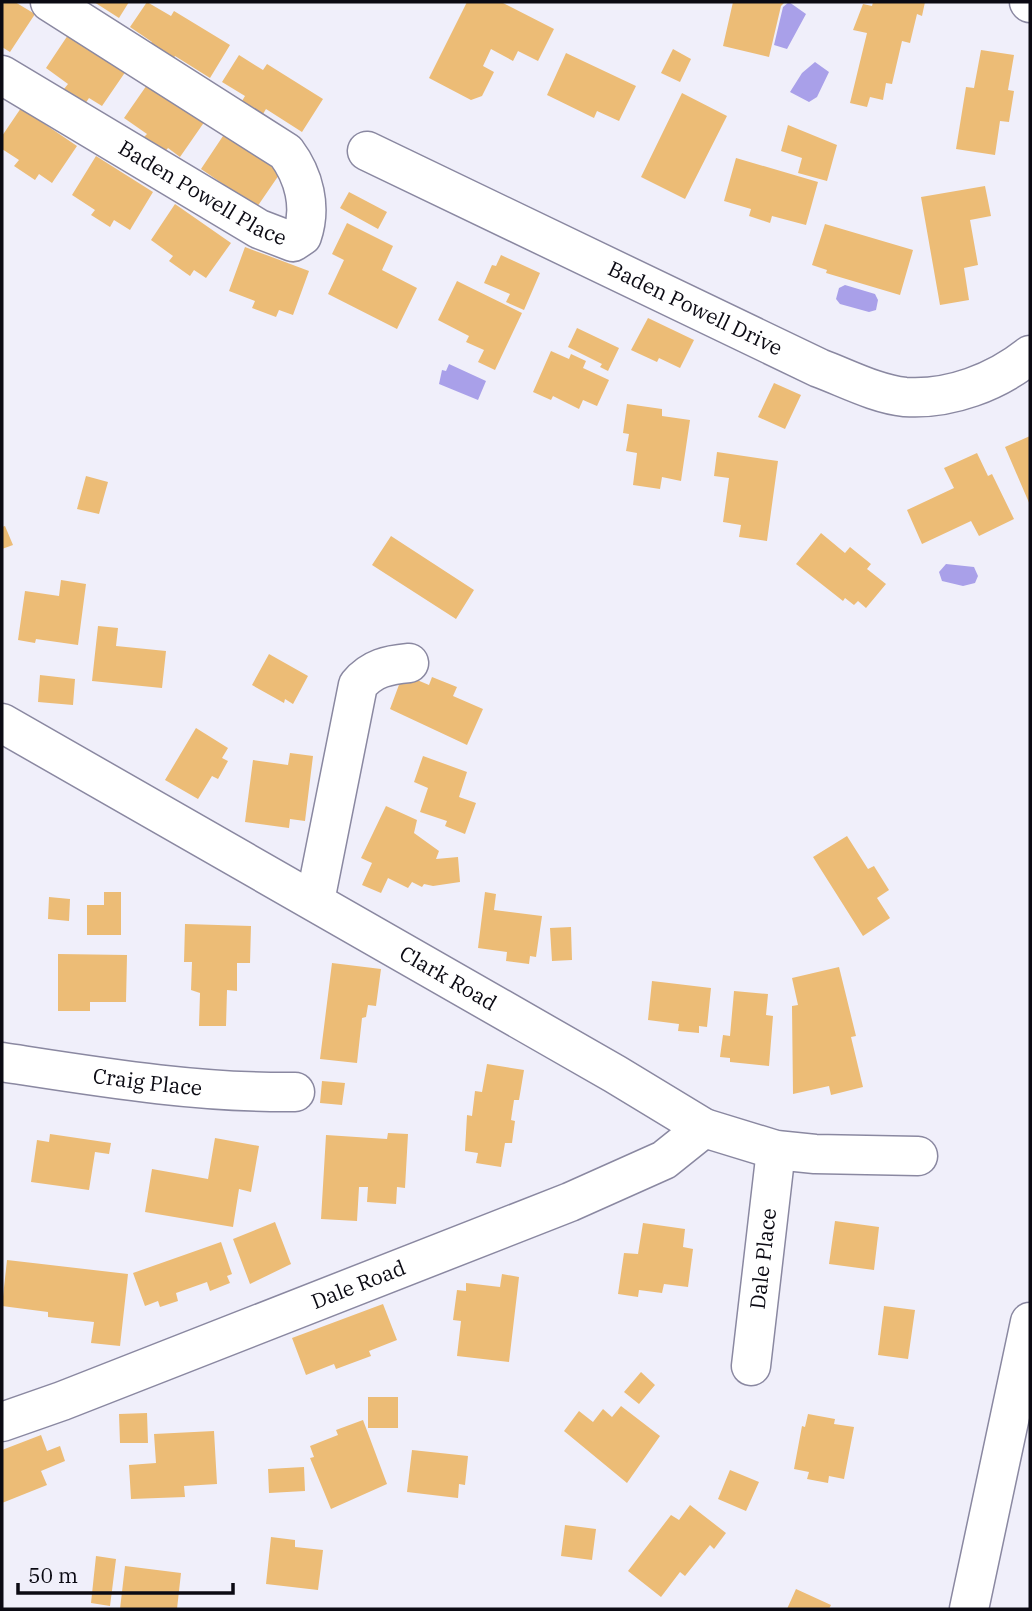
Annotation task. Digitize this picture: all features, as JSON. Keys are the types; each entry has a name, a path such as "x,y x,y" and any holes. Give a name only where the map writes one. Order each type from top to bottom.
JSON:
{"main road":[{"name":"Baden Powell Place","path":"2,75 259,229 288,242 302,236 306,203 302,180 286,152 50,2"},
{"name":"Baden Powell Drive","path":"367,151 819,368 882,391 905,397 936,395 973,387 1008,372 1030,355"},
{"path":"315,901 358,685 367,674 377,668 408,663"},
{"name":"Clark Road","path":"2,723 315,901 704,1128 776,1150 815,1154 918,1156"},
{"name":"Craig Place","path":"2,1062 183,1089 295,1091"},
{"name":"Dale Road","path":"2,1422 570,1202 664,1160 704,1128"},
{"name":"Dale Place","path":"751,1366 776,1150"},
{"path":"969,1609 1030,1322"}],"shaded area":[{"path":"789,2 806,14 787,49 774,45 783,7"},
{"path":"815,62 829,72 817,97 809,102 790,92 802,73"},
{"path":"845,285 875,294 878,300 876,310 869,312 840,304 836,299 839,288"},
{"path":"449,364 486,381 478,400 439,384 442,370 446,371"},
{"path":"946,564 974,567 978,576 975,583 963,586 942,581 939,572"}],"building":[{"path":"2,2 15,2 35,14 10,52 2,47"},
{"path":"94,2 129,2 119,18"},
{"path":"147,2 171,16 174,11 230,45 210,78 175,56 172,62 149,47 152,42 130,27"},
{"path":"467,2 501,2 554,29 538,61 518,51 513,61 491,49 483,66 494,72 482,96 471,100 429,78"},
{"path":"733,2 785,2 781,6 769,57 723,46"},
{"path":"873,2 925,2 922,16 917,14 910,43 902,41 892,84 886,83 883,100 870,97 867,107 850,103 867,33 853,30 863,4 872,6"},
{"path":"70,32 126,71 102,106 89,98 85,104 64,89 68,84 46,68"},
{"path":"673,49 691,59 680,82 661,73"},
{"path":"981,50 1014,55 1008,90 1014,91 1009,122 1000,121 995,155 956,149 966,87 974,88"},
{"path":"566,53 636,86 619,121 597,111 594,118 547,95"},
{"path":"239,55 263,70 267,64 323,99 302,132 266,109 263,114 242,101 245,96 222,82"},
{"path":"149,82 205,121 180,157 168,148 163,154 142,139 147,134 124,118"},
{"path":"682,93 727,116 685,199 641,177"},
{"path":"21,108 77,146 52,183 39,174 35,180 14,166 19,160 2,149 2,136"},
{"path":"788,125 837,145 827,181 798,173 802,158 781,151"},
{"path":"225,133 281,172 257,207 219,190 223,184 201,169"},
{"path":"96,156 153,192 130,230 114,220 110,227 91,215 95,210 72,195"},
{"path":"736,158 818,182 806,225 772,216 770,223 749,216 751,209 724,201"},
{"path":"985,186 991,216 970,220 978,265 964,268 969,300 940,305 921,197"},
{"path":"349,192 387,212 378,229 340,208"},
{"path":"175,204 231,243 206,278 194,270 190,276 169,261 173,256 151,240"},
{"path":"347,223 393,246 382,270 417,288 397,329 328,294 344,260 332,254"},
{"path":"825,224 913,250 900,295 826,273 827,270 812,265"},
{"path":"245,247 309,271 293,315 279,310 276,317 252,308 255,301 229,291"},
{"path":"501,255 540,273 524,310 506,302 510,294 484,283 492,265 496,266"},
{"path":"457,281 522,313 495,370 478,362 484,350 466,342 469,336 438,320"},
{"path":"648,318 694,340 680,368 659,358 657,362 631,350"},
{"path":"577,328 619,348 608,371 600,367 602,364 568,347"},
{"path":"551,351 569,359 571,354 586,361 583,368 609,380 597,406 583,400 579,409 553,396 551,400 533,392"},
{"path":"774,383 801,395 785,429 758,417"},
{"path":"627,404 662,409 662,416 690,420 681,481 662,477 660,489 633,485 637,453 626,451 629,434 623,433"},
{"path":"1030,436 1030,505 1005,447"},
{"path":"717,452 778,461 767,541 739,537 741,525 723,522 729,478 714,476"},
{"path":"977,453 988,476 992,474 1014,519 979,536 971,521 922,544 907,510 954,488 944,468"},
{"path":"86,476 108,482 99,514 77,509"},
{"path":"5,526 13,545 2,549 2,527"},
{"path":"821,533 845,553 850,547 871,564 867,569 886,584 866,608 858,601 854,605 845,598 843,601 796,564"},
{"path":"391,536 474,590 456,619 372,565"},
{"path":"61,580 86,584 78,645 36,639 35,643 18,640 25,591 59,596"},
{"path":"98,626 118,628 116,646 166,651 162,688 92,681"},
{"path":"269,654 308,676 293,704 285,699 284,703 252,685"},
{"path":"403,674 429,685 432,677 457,687 453,696 483,709 467,745 390,709"},
{"path":"40,675 75,679 73,705 38,702"},
{"path":"196,728 228,748 222,758 228,761 218,779 212,776 198,799 165,780"},
{"path":"290,753 313,756 305,821 290,819 289,828 245,822 253,760 288,765"},
{"path":"423,756 467,772 459,797 476,803 465,834 445,826 447,821 420,812 428,788 414,782"},
{"path":"386,806 417,820 414,833 439,851 436,859 458,857 460,882 433,886 424,884 422,887 412,882 408,888 388,878 381,893 362,885 372,863 361,858"},
{"path":"847,836 868,869 874,866 889,890 877,898 890,918 863,936 813,857"},
{"path":"104,892 121,892 121,935 87,935 87,905 104,905"},
{"path":"485,892 496,894 494,910 542,916 536,957 530,956 529,964 506,961 507,952 478,948"},
{"path":"49,897 70,899 69,921 48,919"},
{"path":"185,924 251,926 250,963 237,963 237,991 227,990 226,1026 199,1026 200,993 191,990 192,962 184,962"},
{"path":"571,927 572,960 552,961 550,928"},
{"path":"58,954 127,955 126,1002 90,1002 90,1011 58,1011"},
{"path":"332,963 381,969 376,1006 368,1005 366,1017 362,1018 357,1063 320,1059"},
{"path":"839,967 856,1036 851,1037 863,1087 831,1095 829,1086 793,1094 792,1006 798,1005 792,978"},
{"path":"652,981 711,988 707,1027 699,1026 699,1033 678,1031 679,1024 648,1020"},
{"path":"734,991 768,994 766,1015 773,1016 769,1066 730,1062 730,1058 720,1057 723,1035 730,1036"},
{"path":"487,1064 524,1070 519,1100 514,1100 512,1143 505,1143 501,1167 476,1163 478,1153 465,1151 467,1115 472,1116 475,1091 482,1092"},
{"path":"322,1081 345,1083 342,1105 320,1103"},
{"path":"388,1133 408,1134 405,1188 397,1187 396,1204 367,1202 368,1187 359,1187 357,1221 321,1219 326,1135 387,1139"},
{"path":"50,1134 111,1143 109,1154 95,1152 89,1190 31,1182 37,1140 49,1142"},
{"path":"215,1138 259,1146 251,1192 239,1189 233,1227 145,1212 152,1169 208,1179"},
{"path":"835,1221 879,1227 874,1270 829,1264"},
{"path":"275,1222 291,1264 250,1284 233,1239"},
{"path":"643,1223 685,1229 683,1247 693,1249 688,1287 664,1284 662,1293 639,1290 638,1297 618,1294 624,1253 638,1254"},
{"path":"221,1242 232,1274 227,1276 230,1283 210,1291 207,1282 176,1293 178,1301 160,1307 158,1301 145,1306 133,1273"},
{"path":"7,1260 128,1274 120,1346 91,1343 94,1322 48,1317 48,1312 2,1306"},
{"path":"502,1274 519,1277 509,1362 457,1356 461,1321 453,1320 457,1290 466,1291 466,1283 500,1287"},
{"path":"383,1304 397,1340 369,1351 371,1356 336,1369 334,1364 306,1375 292,1338"},
{"path":"884,1306 915,1310 908,1359 878,1355"},
{"path":"641,1372 655,1385 639,1404 624,1392"},
{"path":"368,1397 398,1397 398,1428 368,1428"},
{"path":"621,1406 660,1436 627,1483 564,1431 579,1411 593,1422 603,1409 612,1417"},
{"path":"147,1413 148,1443 120,1443 119,1414"},
{"path":"808,1414 835,1419 834,1424 854,1427 844,1479 829,1476 828,1483 807,1479 809,1472 794,1469 802,1426 805,1427"},
{"path":"363,1420 387,1484 331,1509 310,1458 314,1457 310,1446 338,1435 336,1430"},
{"path":"214,1431 217,1484 184,1486 185,1497 131,1499 129,1465 156,1463 154,1434"},
{"path":"41,1435 47,1451 60,1446 65,1461 41,1471 47,1485 2,1503 2,1450"},
{"path":"412,1450 468,1456 465,1485 459,1484 458,1498 407,1492"},
{"path":"304,1467 305,1491 269,1493 268,1469"},
{"path":"730,1470 759,1482 746,1511 718,1499"},
{"path":"690,1505 726,1533 714,1549 710,1545 685,1576 680,1572 661,1597 628,1571 671,1515 679,1520"},
{"path":"565,1525 596,1529 592,1560 561,1556"},
{"path":"271,1537 295,1540 295,1547 323,1550 318,1590 266,1584"},
{"path":"96,1556 116,1559 110,1606 91,1603"},
{"path":"125,1566 181,1573 177,1609 120,1609"},
{"path":"796,1589 831,1605 829,1609 787,1609"}]}
